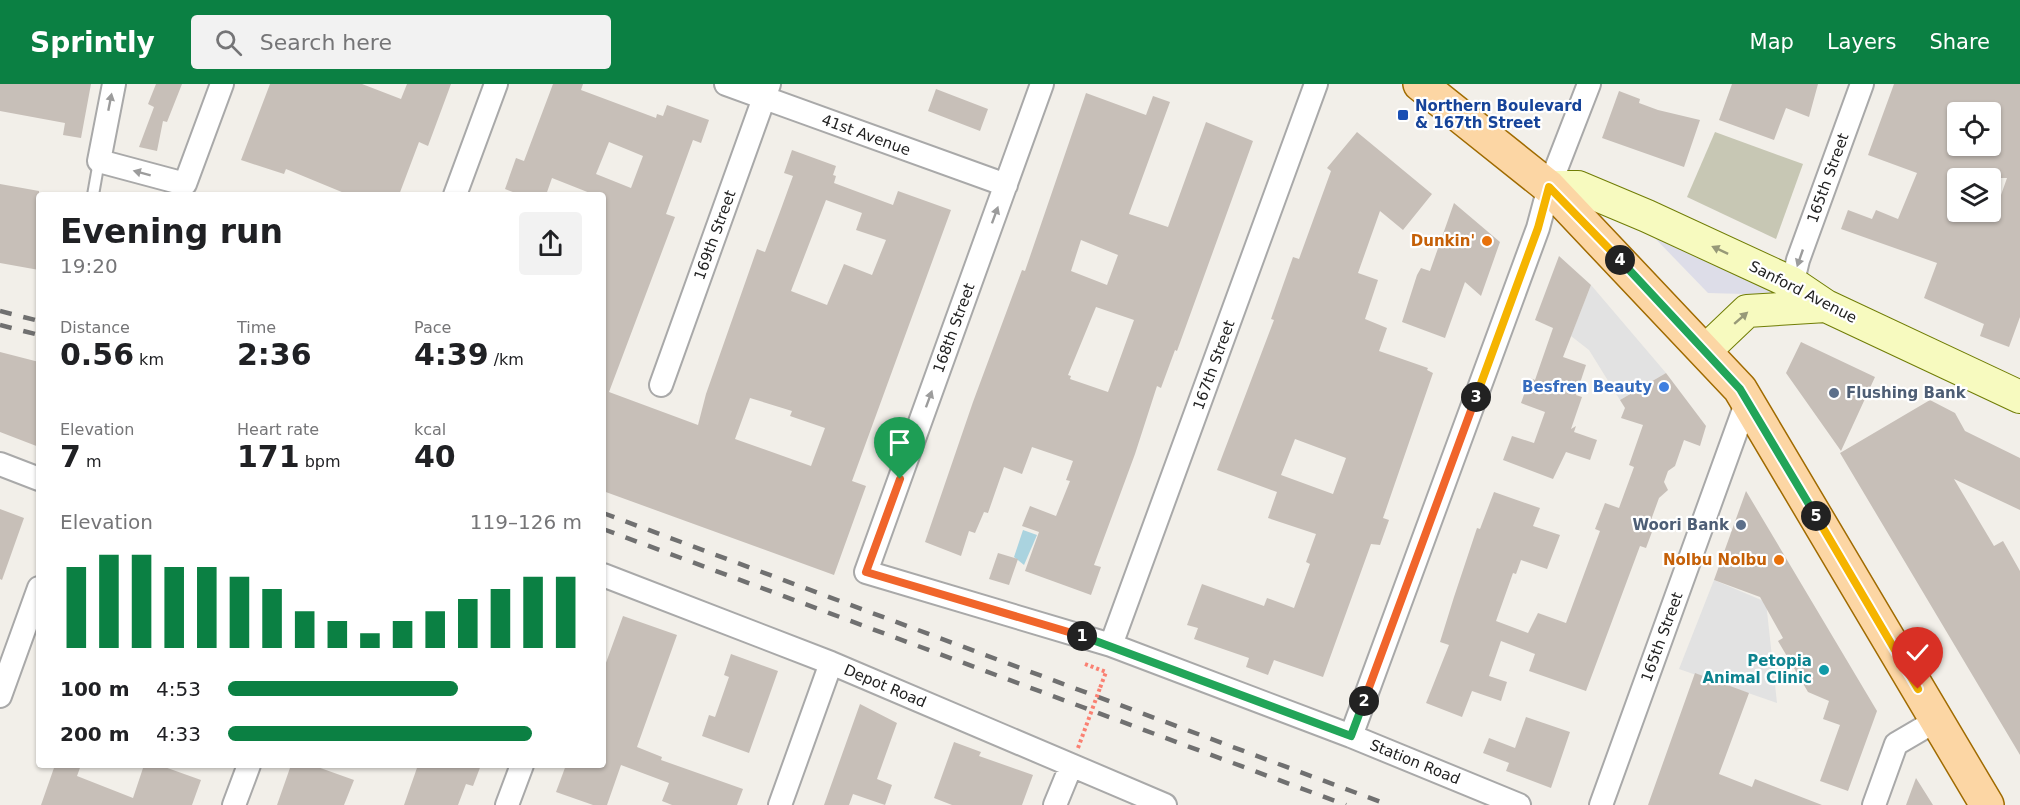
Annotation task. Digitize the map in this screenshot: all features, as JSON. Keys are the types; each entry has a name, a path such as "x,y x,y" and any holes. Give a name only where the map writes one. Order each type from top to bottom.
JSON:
{"main road":[{"path":"1420,84 1549,187 1705,351 1743,395 1987,805"}],"street":[{"path":"114,84 99,161 185,184 222,84"},
{"path":"456,192 496,84"},
{"name":"41st Avenue","path":"726,84 767,91 1005,185"},
{"name":"168th Street","path":"866,572 1042,84"},
{"name":"167th Street","path":"1111,645 1316,84"},
{"path":"1351,736 1538,228 1549,187 1589,84"},
{"name":"165th Street","path":"1790,295 1862,84"},
{"name":"169th Street","path":"661,385 767,91"},
{"name":"Sanford Avenue","path":"1549,187 1578,187 1790,295 1826,306 2020,395"},
{"path":"1705,351 1747,311 1790,295"},
{"name":"165th Street","path":"1601,805 1743,395"},
{"path":"0,464 36,478"},
{"name":"Station Road","path":"866,572 1111,645 1351,736 1519,805"},
{"name":"Depot Road","path":"606,576 1074,757 1165,805"},
{"path":"0,696 36,596"},
{"path":"780,805 831,663"},
{"path":"1874,805 1896,744 1936,720"},
{"path":"1055,805 1074,757"},
{"path":"234,805 248,768"},
{"path":"507,805 521,768"}],"lane":[{"path":"94,192 99,161"}],"path":[{"path":"1074,757 1106,672 1085,664"}],"shaded area":[{"path":"1715,132 1803,164 1776,239 1687,197"},
{"path":"1648,231 1784,295 1708,293"},
{"path":"1591,285 1666,373 1620,400 1589,350 1571,336"},
{"path":"1714,580 1766,602 1777,703 1679,669"}],"water":[{"path":"1023,530 1037,535 1024,565 1014,557"}],"building":[{"path":"0,84 91,84 81,138 63,135 65,123 0,111"},
{"path":"156,84 182,84 167,122 163,121 157,151 139,147 154,107 148,104"},
{"path":"270,84 362,84 401,99 407,84 451,84 428,146 419,142 400,192 342,192 286,169 284,174 241,160"},
{"path":"553,84 583,84 581,90 656,118 657,114 663,116 667,105 709,120 701,143 693,140 666,214 675,217 609,392 698,425 706,394 757,249 765,252 793,176 784,173 792,150 836,166 833,175 836,176 834,183 893,205 898,191 951,210 852,481 866,486 834,575 606,492 606,192 587,192 552,178 547,192 513,192 505,189 516,158 524,161","holes":["609,142 643,156 631,188 596,174","826,200 862,213 856,230 886,240 872,275 844,264 827,305 791,291","750,398 792,411 790,416 825,428 811,466 735,439"]},
{"path":"1732,84 1818,84 1809,117 1786,108 1774,140 1719,120"},
{"path":"1894,84 2020,84 2020,317 2009,347 1980,336 1984,324 1924,298 1937,263 1841,229 1848,210 1872,219 1876,210 1898,219 1917,173 1868,155"},
{"path":"936,89 988,109 980,131 928,111"},
{"path":"1619,91 1640,99 1639,103 1658,110 1700,120 1684,167 1602,138"},
{"path":"1086,93 1146,115 1153,96 1170,102 1129,214 1168,227 1206,122 1253,141 1177,351 1175,350 1161,388 1157,386 1135,454 1094,565 1101,567 1091,595 1025,571 1039,532 1022,526 1030,506 1056,516 1070,481 1066,480 1073,461 1032,447 1022,474 1004,467 988,513 984,512 975,533 969,531 961,556 925,542 973,402 1022,270 1025,271","holes":["1081,240 1118,255 1107,285 1071,271","1096,307 1134,320 1108,392 1070,379 1071,376 1068,375"]},
{"path":"1357,132 1432,194 1403,230 1380,211 1358,273 1378,280 1365,319 1387,328 1379,351 1428,368 1427,370 1433,373 1383,518 1389,520 1380,545 1371,544 1323,677 1274,660 1268,675 1246,667 1249,658 1194,639 1198,628 1187,625 1202,584 1264,606 1267,598 1294,608 1310,564 1306,562 1316,534 1268,518 1277,492 1217,470 1274,320 1271,319 1293,257 1299,259 1331,171 1327,168","holes":["1295,439 1346,458 1333,494 1281,475"]},
{"path":"0,184 39,191 36,192 36,269 0,263"},
{"path":"1454,203 1500,242 1481,296 1465,282 1445,338 1402,322 1417,275 1421,268 1430,271"},
{"path":"1559,256 1591,285 1563,357 1586,365 1576,395 1582,397 1571,429 1576,426 1574,432 1597,440 1590,460 1566,452 1553,479 1503,460 1512,436 1534,443 1545,412 1521,403 1530,378 1535,380 1553,328 1535,320"},
{"name":"Flushing Bank","path":"1801,342 1875,377 1841,451 1786,373"},
{"path":"0,352 36,361 36,446 0,432"},
{"path":"1666,373 1706,426 1700,446 1684,440 1675,466 1668,471 1664,482 1668,490 1659,498 1651,520 1656,521 1646,548 1640,546 1586,691 1529,671 1535,654 1501,641 1489,676 1507,682 1501,701 1472,691 1462,717 1426,703 1449,645 1440,642 1454,597 1477,528 1480,529 1494,492 1540,508 1533,526 1560,535 1547,569 1521,560 1516,574 1513,573 1496,621 1528,633 1538,613 1566,623 1600,531 1595,529 1605,503 1619,508 1634,467 1629,465 1643,425 1621,418 1625,408 1620,400"},
{"path":"1930,400 1955,413 1965,431 2020,458 2020,510 1954,479 1994,546 2003,541 2020,571 2020,755 1840,453"},
{"path":"1746,491 1877,711 1848,791 1820,781 1840,725 1823,719 1829,701 1808,692 1778,641 1783,638 1760,597 1714,580"},
{"path":"0,509 24,518 2,580 0,579"},
{"path":"998,553 1018,559 1009,585 989,579"},
{"path":"623,616 677,635 637,747 662,757 661,760 743,789 737,805 672,805 662,801 669,783 621,765 607,805 593,805 556,792 565,768 606,768 606,663"},
{"path":"731,654 778,671 749,753 702,736 709,715 715,717 729,677 724,675"},
{"path":"1695,673 1749,693 1719,774 1752,787 1755,779 1822,805 1648,805"},
{"path":"860,704 897,723 877,779 892,785 885,805 853,794 849,805 824,805"},
{"path":"1526,717 1570,732 1551,788 1506,771 1509,763 1483,753 1489,738 1515,748"},
{"path":"954,742 981,752 979,756 1033,775 1022,805 952,805 934,798"},
{"path":"54,768 80,768 77,776 133,798 143,768 167,768 201,780 192,805 41,805"},
{"path":"290,768 320,768 354,780 344,805 277,805"},
{"path":"417,768 480,768 473,786 466,784 458,805 404,805"},
{"path":"1916,778 1933,805 1906,805"}],"railway":[{"path":"0,311 36,320"},
{"path":"0,325 36,334"},
{"path":"606,514 1389,805"},
{"path":"606,530 1346,805"}],"place":[{"name":"Northern Boulevard & 167th Street","path":"1403,115"},
{"name":"Dunkin'","path":"1487,241"},
{"name":"Besfren Beauty","path":"1664,387"},
{"name":"Flushing Bank","path":"1834,393"},
{"name":"Woori Bank","path":"1741,525"},
{"name":"Nolbu Nolbu","path":"1779,560"},
{"name":"Petopia Animal Clinic","path":"1824,670"}],"route":[{"path":"900,479 866,572 1111,645 1351,736 1538,228 1549,187 1740,389 1918,689"}]}
